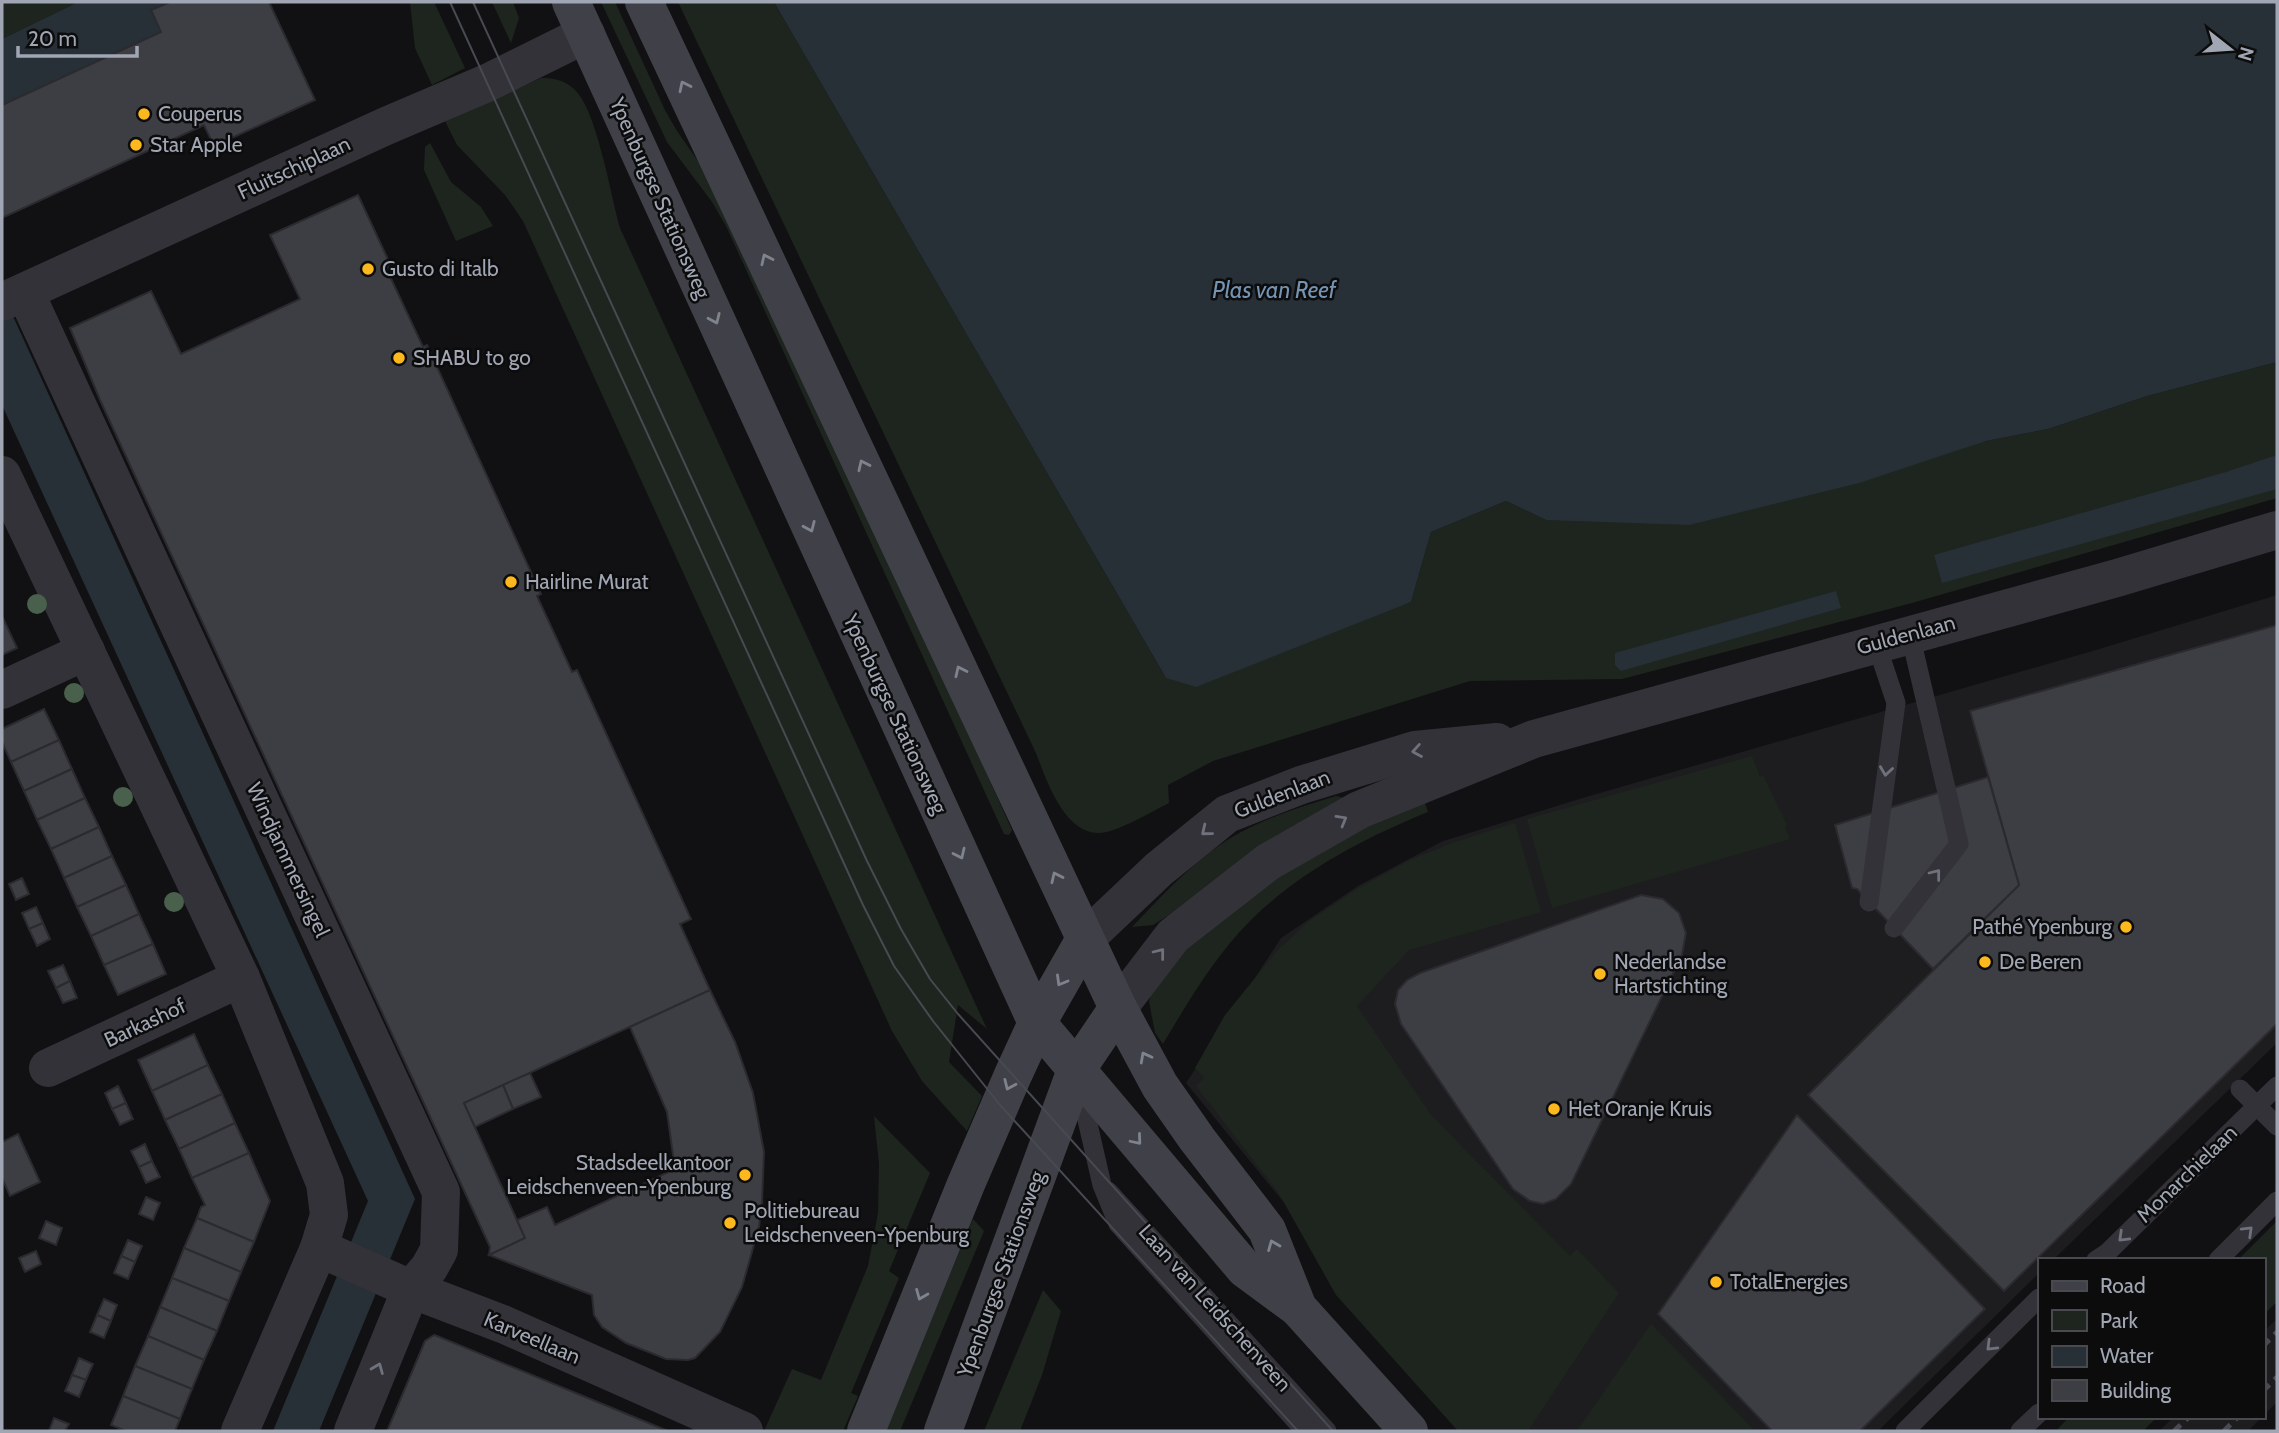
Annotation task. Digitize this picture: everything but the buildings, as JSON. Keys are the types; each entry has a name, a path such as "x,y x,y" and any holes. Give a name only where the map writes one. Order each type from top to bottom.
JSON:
{"main road":[{"path":"644,2 1085,939"},
{"name":"Ypenburgse Stationsweg","path":"578,18 1037,1023"},
{"name":"Laan van Leidschenveen","path":"1085,939 1160,1086 1267,1230 1298,1308"},
{"name":"Guldenlaan","path":"1037,1023 1085,939"},
{"name":"Ypenburgse Stationsweg","path":"943,1431 1076,1070 1118,1007"},
{"path":"866,1431 966,1184 1037,1023"},
{"name":"Laan van Leidschenveen","path":"1037,1023 1245,1269 1298,1308 1409,1431"}],"street":[{"name":"Fluitschiplaan","path":"13,297 373,132 487,83 578,18"},
{"name":"Windjammersingel","path":"13,297 441,1192 439,1251 429,1268 399,1284 353,1431"},
{"path":"2,475 241,978 325,1183 329,1215 329,1253 240,1431"},
{"name":"Guldenlaan","path":"1118,1007 1173,936 1268,862 1359,810 1534,739 2116,578 2277,530"},
{"path":"2,690 86,651"},
{"name":"Guldenlaan","path":"1085,939 1159,869 1227,814 1301,785 1415,750 1534,739"},
{"name":"Barkashof","path":"48,1068 241,978"},
{"name":"Karveellaan","path":"329,1253 399,1284 505,1325 744,1431"}],"lane":[{"path":"1869,902 1896,703 1893,638"},
{"path":"1893,638 1959,844 1894,928"},
{"name":"Laan van Leidschenveen","path":"1076,1070 1102,1185 1118,1224 1305,1431"},
{"name":"Monarchielaan","path":"2099,1258 2277,1086"},
{"path":"2240,1089 2277,1126"},
{"name":"Laan van Leidschenveen","path":"1102,1185 1327,1431"},
{"path":"2220,1258 2277,1202"},
{"path":"1905,1431 2038,1299"},
{"path":"2021,1431 2038,1414"}],"shaded area":[{"path":"2277,595 2277,1043 2055,1258 2038,1258 2038,1274 1878,1431 1471,1431 1186,1083 1281,938 1358,886 1443,841"},
{"path":"2277,1319 2277,1402 2265,1414 2265,1330"},
{"path":"2172,1419 2260,1419 2248,1431 2159,1431"}],"green space":[{"path":"2,2 78,2 2,39"},
{"path":"410,2 434,2 465,68 432,85 415,48"},
{"path":"492,2 513,2 519,18 511,43"},
{"path":"601,2 615,2 665,110 714,184 862,496 1012,830 1009,835 1004,834 726,226 712,202 667,142"},
{"path":"678,2 774,2 1166,678 1411,602 1431,532 1506,501 1546,520 1986,441 2048,429 2147,396 2277,362 2277,498 1912,603 1622,679 1470,681 1213,761 1168,785 1169,803 1115,829 1099,833 1087,831 1066,815 1051,790 1036,753"},
{"path":"541,78 567,84 583,101 597,134 620,228 987,1029 958,1005 949,1062 982,1096 967,1131 922,1081 892,1031 523,221 505,195 457,145 445,121"},
{"path":"430,143 451,182 481,207 493,226 456,241 424,170 425,147"},
{"path":"1752,756 1760,777 1763,775 1787,825 1785,826 1790,839 1552,908 1527,819"},
{"path":"1336,796 1344,798 1174,912 1153,925 1132,927 1183,875 1225,841 1276,816"},
{"path":"1423,797 1428,812 1333,858 1289,887 1250,921 1214,964 1163,1044 1155,1033 1149,1001 1155,980 1172,958 1275,872"},
{"path":"1515,823 1541,912 1409,950 1357,1006 1431,1115 1570,1256 1577,1249 1619,1293 1528,1431 1458,1431 1336,1295 1278,1192 1196,1086 1204,1078 1195,1068 1225,1015 1277,951 1308,922 1357,889 1410,860"},
{"path":"874,1116 930,1173 889,1271 899,1278 851,1393 858,1396 843,1431 764,1431 792,1369 821,1380 868,1266 878,1213 879,1164"},
{"path":"973,1219 984,1231 900,1431 885,1431"},
{"path":"2277,1221 2277,1302 2265,1313 2265,1258 2240,1258"},
{"path":"1043,1290 1061,1311 1042,1375 1020,1431 984,1431"},
{"path":"1651,1324 1755,1431 1577,1431"},
{"path":"2067,1419 2155,1419 2143,1431 2056,1431"}],"water":[{"path":"78,2 169,2 151,10 161,32 2,105 2,39"},
{"name":"Plas van Reef","path":"774,2 2277,2 2277,362 2147,396 2048,429 1986,441 1859,483 1689,525 1546,520 1506,501 1431,532 1411,602 1196,687 1166,678"},
{"path":"2,292 415,1199 319,1431 273,1431 368,1201 2,405"},
{"path":"2277,455 2277,489 1942,583 1934,555"},
{"path":"1836,591 1841,608 1621,671 1615,665 1615,653"}],"tram line":[{"path":"450,2 863,905 894,966 933,1021 1000,1105 1298,1431"},
{"path":"473,2 867,861 930,979 958,1014 1333,1431"}],"railway":[{"path":"2265,1344 2277,1332"},
{"path":"2265,1389 2277,1377"},
{"path":"2174,1431 2187,1419"},
{"path":"2224,1431 2236,1419"}],"place":[{"name":"Couperus","path":"144,114"},
{"name":"Star Apple","path":"136,145"},
{"name":"Gusto di Italb","path":"368,269"},
{"name":"SHABU to go","path":"399,358"},
{"name":"Hairline Murat","path":"511,582"},
{"name":"Pathé Ypenburg","path":"2126,927"},
{"name":"De Beren","path":"1985,962"},
{"name":"Nederlandse Hartstichting","path":"1600,974"},
{"name":"Het Oranje Kruis","path":"1554,1109"},
{"name":"Stadsdeelkantoor Leidschenveen-Ypenburg","path":"745,1175"},
{"name":"Politiebureau Leidschenveen-Ypenburg","path":"730,1223"},
{"name":"TotalEnergies","path":"1716,1282"}]}
